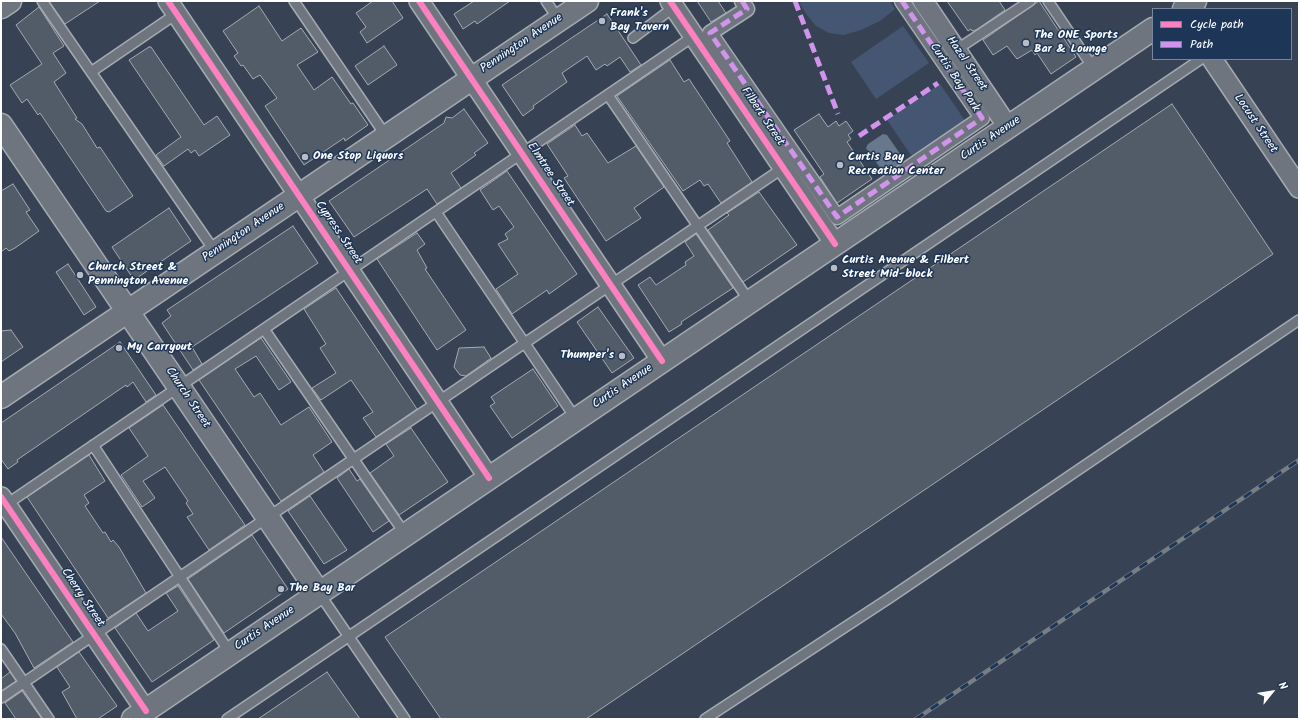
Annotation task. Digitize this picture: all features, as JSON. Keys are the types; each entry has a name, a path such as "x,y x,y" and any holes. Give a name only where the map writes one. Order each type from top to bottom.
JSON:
{"main road":[{"path":"1,7 10,1"},
{"name":"Pennington Avenue","path":"1,397 587,1"},
{"path":"1185,8 1195,1"},
{"name":"Curtis Avenue","path":"140,715 405,534 1152,30"},
{"name":"Church Street","path":"1,125 319,593"}],"street":[{"name":"Elmtree Street","path":"419,1 662,361"},
{"name":"Curtis Bay Park","path":"742,1 747,9 710,33 837,217 982,118 902,1"},
{"name":"Hazel Street","path":"923,1 1008,127"},
{"name":"Filbert Street","path":"672,4 835,244"},
{"name":"Cypress Street","path":"172,7 489,478"},
{"name":"Locust Street","path":"1213,60 1299,188"},
{"name":"Cherry Street","path":"3,503 94,634 140,715"}],"lane":[{"path":"42,1 216,253"},
{"path":"294,1 386,136"},
{"path":"546,1 558,20"},
{"path":"956,50 1030,1"},
{"path":"1048,1 1094,69"},
{"path":"633,38 672,4"},
{"path":"91,72 172,7"},
{"path":"3,503 179,387 694,36"},
{"path":"226,719 1200,60"},
{"path":"608,95 750,302"},
{"path":"1,698 784,168"},
{"path":"436,212 576,419"},
{"path":"705,719 891,597 1299,320"},
{"path":"264,329 405,534"},
{"path":"93,445 230,653"},
{"path":"319,593 405,719"},
{"path":"1,649 49,719"}],"shaded area":[{"path":"801,1 890,1 895,9 880,21 861,30 844,35 829,33 816,26 800,4"},
{"path":"903,26 929,63 876,99 851,62"},
{"path":"940,84 968,125 915,161 887,120"},
{"path":"883,134 887,135 903,158 903,163 888,173 883,172 866,148 868,144"}],"building":[{"path":"49,1 100,1 65,24"},
{"path":"373,1 392,1 403,18 367,43 360,32 366,27 356,13"},
{"path":"474,1 510,1 477,24 475,21 463,29 454,14"},
{"path":"697,1 718,1 726,13 711,22"},
{"path":"947,1 999,1 1005,10 976,30 972,31 971,29 968,31"},
{"path":"1039,1 1076,57 1051,74 1037,53 1035,55 1032,50 1017,59 1007,46 993,55 983,40"},
{"path":"259,6 282,41 301,28 318,52 297,65 314,90 332,77 368,125 345,141 344,138 304,165 265,106 277,98 260,75 253,79 243,65 241,66 234,56 238,53 223,31"},
{"path":"39,7 64,46 53,53 66,73 54,82 77,118 75,119 82,124 97,148 100,147 133,196 109,212 106,211 40,113 38,115 27,99 22,103 10,85 42,64 16,25"},
{"path":"607,14 641,65 630,72 620,57 607,66 605,64 596,70 587,56 562,73 567,82 533,106 534,108 523,116 502,85"},
{"path":"384,46 397,65 368,85 355,66"},
{"path":"151,47 204,125 217,116 230,135 199,156 195,150 191,153 188,149 164,166 156,155 181,137 129,60"},
{"path":"670,60 684,82 689,79 730,141 727,143 752,182 721,203 708,184 704,186 700,180 683,191 617,96"},
{"path":"1172,104 1273,254 586,719 441,719 385,637"},
{"path":"464,109 488,143 474,153 476,155 451,173 461,188 437,204 427,189 354,237 329,201 444,123 446,117 452,118"},
{"name":"Curtis Bay Recreation Center","path":"819,114 828,127 836,121 839,126 846,121 853,131 848,135 851,139 847,142 872,179 837,203 820,177 824,174 794,130"},
{"path":"575,125 582,136 587,133 608,163 636,146 664,187 634,208 641,218 606,241 564,178 568,176 547,144"},
{"path":"507,171 577,274 549,294 547,290 512,314 496,289 518,274 498,244 508,239 505,234 514,227 499,206 493,210 480,190"},
{"path":"13,184 30,210 26,212 39,231 15,248 9,251 6,248 1,252 1,191"},
{"path":"759,192 797,245 743,282 708,230 729,215 727,213"},
{"path":"169,208 191,241 134,280 112,247"},
{"path":"293,226 318,263 192,347 202,364 193,370 162,323 171,316 167,310"},
{"path":"417,233 425,244 417,250 427,268 425,269 466,330 437,350 377,259"},
{"path":"696,234 733,288 681,322 682,324 669,332 638,285 650,277 656,285 686,265 685,262 694,256 685,242"},
{"path":"68,264 96,307 84,315 56,272"},
{"path":"336,288 417,409 376,437 363,418 373,412 351,380 321,400 312,388 336,373 320,348 326,344 304,309"},
{"path":"598,307 634,358 612,373 577,322"},
{"path":"11,330 23,347 1,362 1,331"},
{"path":"261,338 291,382 279,390 256,356 235,369 254,397 260,393 281,425 309,407 332,442 313,455 324,472 281,501 199,380"},
{"path":"120,342 156,395 146,402 133,382 127,387 126,385 17,460 18,462 8,469 1,459 1,423"},
{"path":"484,347 491,358 466,376 460,375 454,367 459,348"},
{"path":"533,369 558,406 512,438 490,406 495,403 491,397"},
{"path":"163,405 245,525 209,550 187,517 193,514 186,503 188,501 165,467 143,481 155,498 142,507 121,475 148,456 129,428"},
{"path":"411,428 448,482 399,515 370,473 394,456 386,444"},
{"path":"89,455 105,481 84,495 89,503 85,506 103,533 105,532 111,542 113,540 119,547 146,593 108,618 27,497"},
{"path":"349,469 357,481 360,479 389,521 373,532 337,478"},
{"path":"310,496 347,550 324,564 288,511"},
{"path":"252,535 288,589 224,633 188,579"},
{"path":"1,537 73,642 34,668 15,633 1,614"},
{"path":"178,586 214,640 152,682 115,628 136,613 148,631 178,611 166,593"},
{"path":"79,652 117,706 98,719 77,719 62,692 70,687 57,667"},
{"path":"10,672 16,681 1,691 1,679"},
{"path":"327,672 360,719 258,719"},
{"path":"22,691 42,719 16,719 5,703"}],"railway":[{"path":"916,719 1299,460"}],"marked path":[{"path":"742,1 747,9 710,33 837,217 982,118 902,1"},
{"path":"795,1 838,114"},
{"path":"859,136 938,83"}],"cycle path":[{"path":"168,1 489,478"},
{"path":"419,1 662,361"},
{"path":"670,1 835,244"},
{"path":"1,497 146,711"}],"place":[{"name":"Frank's Bay Tavern","path":"602,21"},
{"name":"The ONE Sports Bar & Lounge","path":"1026,43"},
{"name":"One Stop Liquors","path":"305,157"},
{"name":"Curtis Bay Recreation Center","path":"840,165"},
{"name":"Curtis Avenue & Filbert Street Mid-block","path":"834,268"},
{"name":"Church Street & Pennington Avenue","path":"80,275"},
{"name":"My Carryout","path":"119,348"},
{"name":"Thumper's","path":"622,356"},
{"name":"The Bay Bar","path":"281,589"}]}
